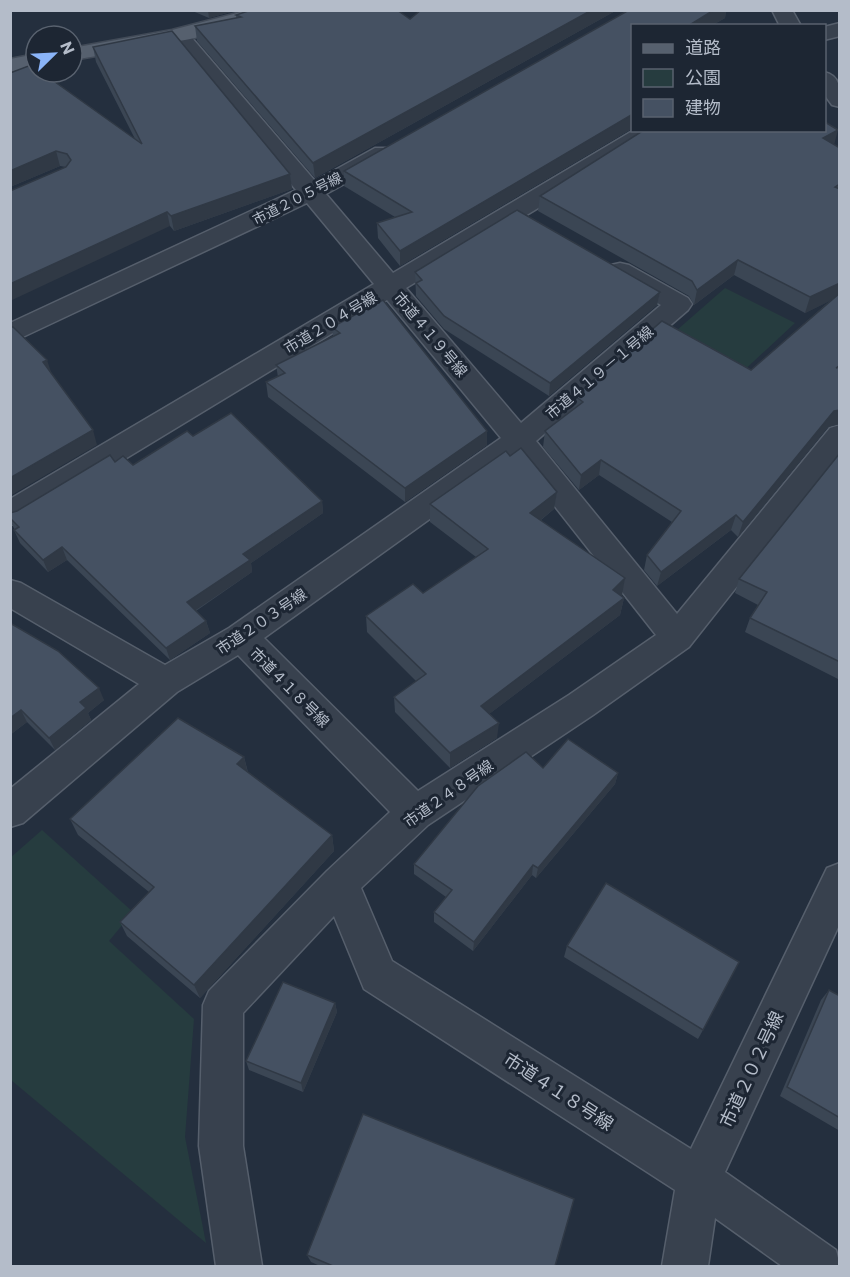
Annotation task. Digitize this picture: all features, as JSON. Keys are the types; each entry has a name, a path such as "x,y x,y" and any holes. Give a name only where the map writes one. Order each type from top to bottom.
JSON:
{"main road":[{"path":"84,52 231,24 271,10"}],"street":[{"path":"782,10 790,24"},
{"name":"市道４１９号線","path":"179,35 519,440 677,638"},
{"path":"826,79 840,100"},
{"name":"市道２０４号線","path":"10,514 390,286 526,217 648,132"},
{"name":"市道２０５号線","path":"10,334 312,192 404,141"},
{"name":"市道４１９－１号線","path":"519,440 678,304 597,258"},
{"name":"市道２４８号線","path":"239,1266 220,1146 223,1005 340,883 414,813 581,705 677,638 840,435"},
{"name":"市道２０３号線","path":"10,811 165,682 241,638 519,440"},
{"path":"10,592 165,682"},
{"name":"市道４１８号線","path":"241,638 414,813"},
{"name":"市道２０２号線","path":"685,1266 699,1180 840,880"},
{"name":"市道４１８号線","path":"340,883 378,975 699,1180 820,1266"}],"green space":[{"path":"725,288 795,323 739,375 669,337"},
{"path":"42,830 133,912 109,941 194,1019 185,1137 206,1243 11,1080 10,858"}],"building":[{"path":"251,10 397,10 410,19 421,10 592,10 313,163 195,26 241,17 236,15"},
{"path":"629,10 714,10 691,24 631,24 631,115 400,251 377,223 412,212 344,171"},
{"path":"172,31 290,174 171,216 167,212 10,284 10,191 66,167 71,160 67,154 56,151 10,171 10,73 24,68 24,84 58,84 142,144 93,47"},
{"path":"826,123 838,130 823,138 840,148 840,184 835,187 840,189 840,283 810,297 738,260 697,290 692,281 540,196 641,132 826,132"},
{"path":"517,210 660,292 550,383 444,316 416,283 422,280 415,272"},
{"path":"840,293 840,365 836,368 840,367 840,410 834,411 743,522 736,515 661,572 647,555 681,511 601,460 581,475 545,431 583,402 575,396 662,321 751,370"},
{"path":"383,300 487,431 405,488 266,382 285,373 276,365 340,333 332,327"},
{"path":"10,327 13,327 47,360 43,362 93,430 10,478"},
{"path":"231,413 322,501 243,554 250,560 187,602 206,621 166,648 62,547 43,560 14,530 19,527 10,518 10,513 110,455 115,462 123,456 133,465 187,431 193,436"},
{"path":"521,448 557,492 530,513 625,578 613,590 624,598 481,706 499,723 450,753 394,697 426,674 366,616 413,584 423,593 488,549 430,504 506,451 510,456"},
{"path":"840,453 840,662 750,618 767,592 739,579"},
{"path":"10,623 58,651 99,688 80,702 86,708 49,738 21,710 10,718"},
{"path":"178,718 244,757 237,764 332,835 194,985 120,922 154,887 70,819"},
{"path":"568,739 618,773 538,868 533,865 474,942 434,912 452,890 414,864 478,786 526,752 543,768"},
{"path":"606,883 739,962 703,1030 567,946"},
{"path":"283,982 335,1003 301,1083 246,1061"},
{"path":"829,990 840,996 840,1118 787,1087"},
{"path":"363,1114 574,1199 555,1266 333,1266 307,1255"}]}
